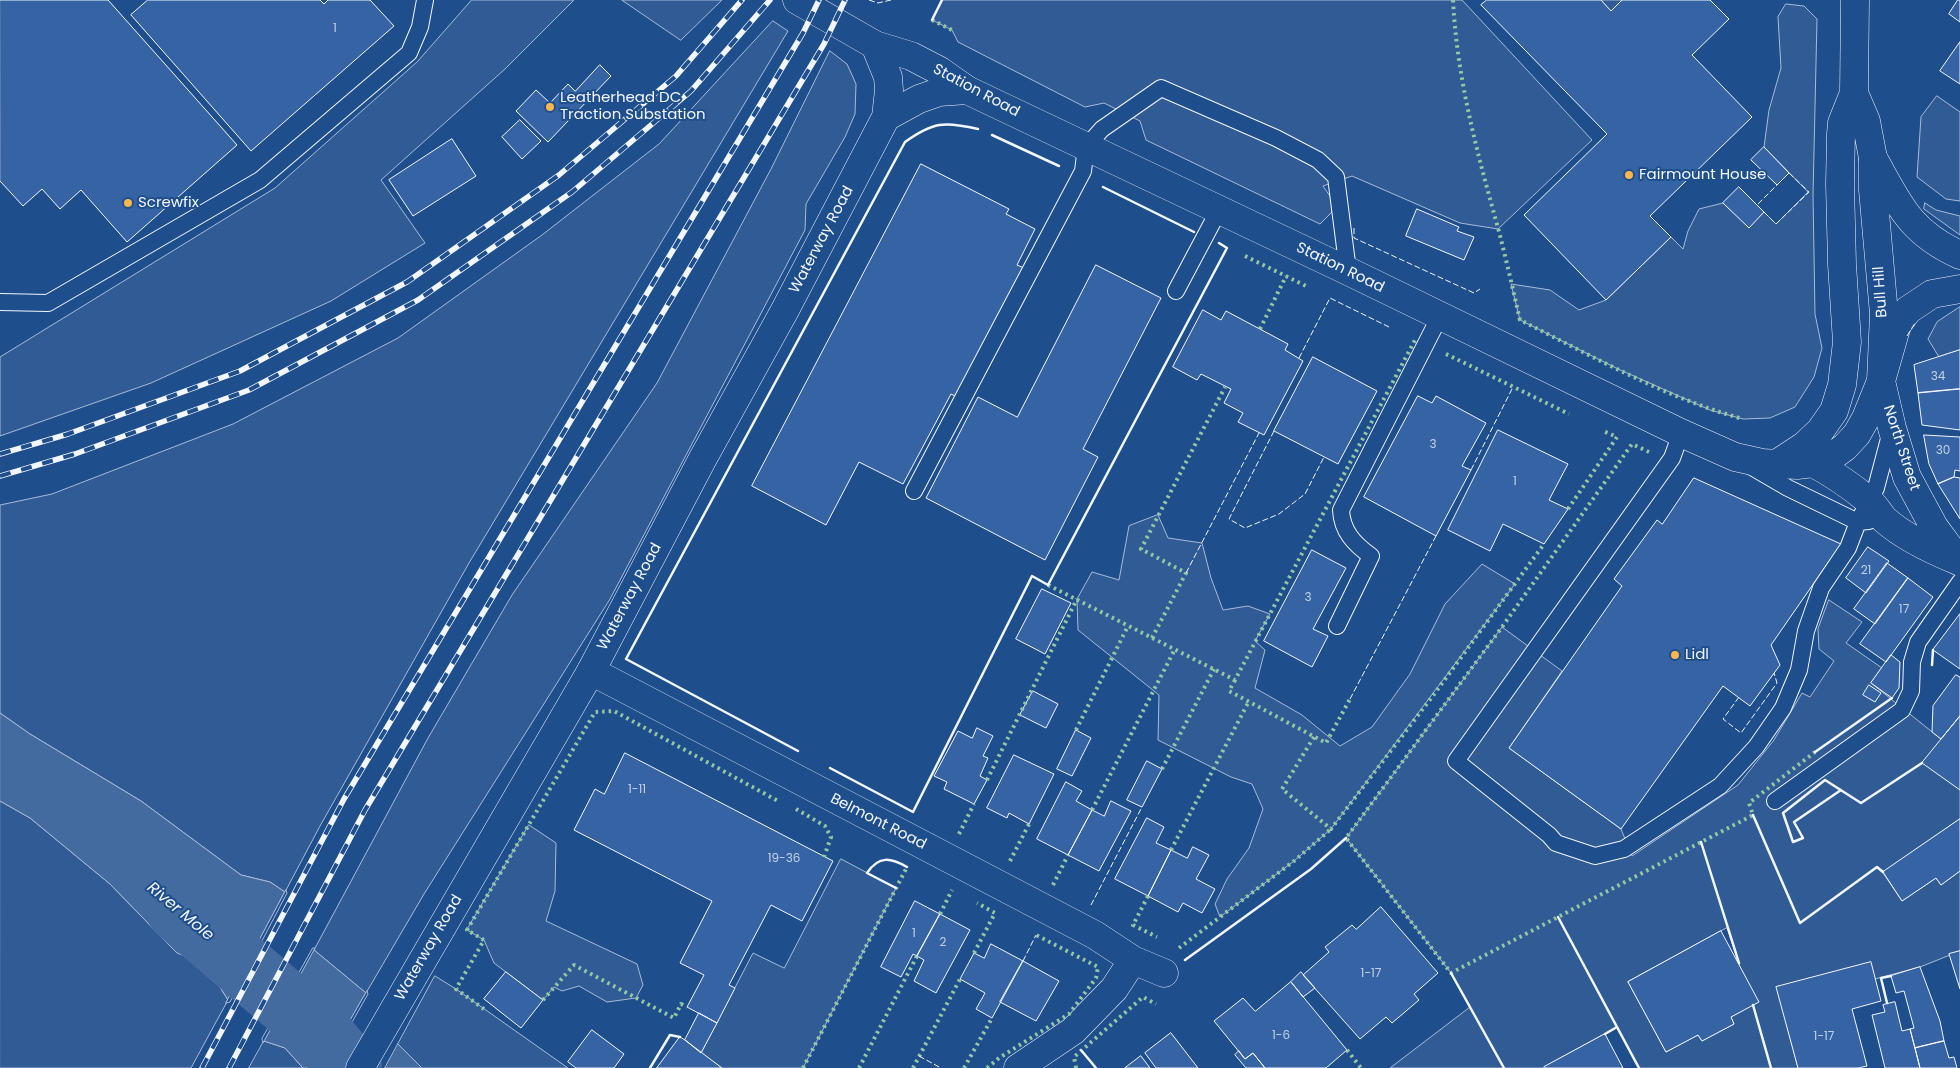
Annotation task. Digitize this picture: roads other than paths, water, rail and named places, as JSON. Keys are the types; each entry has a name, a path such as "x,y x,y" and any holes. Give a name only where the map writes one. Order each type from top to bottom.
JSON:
{"main road":[{"name":"Station Road","path":"798,0 875,45 911,56 940,71 968,90 1348,271 1680,433 1735,457 1775,465 1813,463"},
{"name":"Bull Hill","path":"1775,465 1804,446 1820,431 1834,411 1842,385 1847,342 1842,264 1841,134 1842,124 1854,93 1855,0"},
{"name":"Waterway Road","path":"360,1068 441,925 591,671 785,310 886,117 889,90 888,77 875,45"},
{"path":"886,117 919,99 939,92 968,90"},
{"name":"Bull Hill","path":"1813,463 1830,458 1845,447 1857,434 1866,418 1881,381 1884,314 1873,190 1873,158 1866,121 1854,93"},
{"path":"1873,158 1903,211 1917,228 1942,247 1960,255"},
{"path":"1881,381 1897,325 1908,310 1932,294 1960,289"},
{"name":"North Street","path":"1813,463 1829,471 1871,514 1933,550 1960,562 1934,527 1907,477 1892,428 1881,381"},
{"name":"Belmont Road","path":"591,671 1095,935 1133,960 1164,973"},
{"path":"1018,1068 1073,1031 1114,989 1133,960"}],"lane":[{"path":"0,302 48,303 260,180 409,53 420,27 425,0"},
{"path":"914,491 1083,171 1086,147 1102,129 1161,88 1276,138 1318,160 1336,177 1348,271"},
{"path":"1176,291 1219,210"},
{"path":"1337,626 1371,556 1357,547 1342,523 1341,510 1440,316"},
{"path":"1680,433 1672,458 1456,761 1549,835 1556,844 1595,856 1624,849 1720,786 1756,747 1783,708 1799,670 1806,631 1822,588 1871,514 1892,428"},
{"name":"North Street","path":"1735,457 1788,488 1871,514"},
{"path":"1775,801 1902,710 1911,691 1912,662 1918,642 1960,582"}],"water":[{"path":"0,713 30,734 141,801 241,875 270,882 285,892 228,1000 205,963 177,953 110,884 30,818 0,801"},
{"path":"314,950 366,993 323,1068 303,1068 285,1048 264,1041"},
{"path":"398,1044 422,1068 385,1068"}],"waterway":[{"name":"River Mole","path":"178,910 318,1030 350,1068"}],"railway":[{"path":"0,454 68,434 240,371 407,282 559,175 676,76 742,0"},
{"path":"0,476 75,454 249,390 418,300 572,192 691,91 770,0"},
{"path":"202,1068 344,799 803,33 819,0"},
{"path":"229,1068 365,810 824,44 845,0"}],"place":[{"name":"Leatherhead DC Traction Substation","path":"550,107"},
{"name":"Fairmount House","path":"1629,175"},
{"name":"Screwfix","path":"128,203"},
{"name":"Lidl","path":"1675,655"}]}
